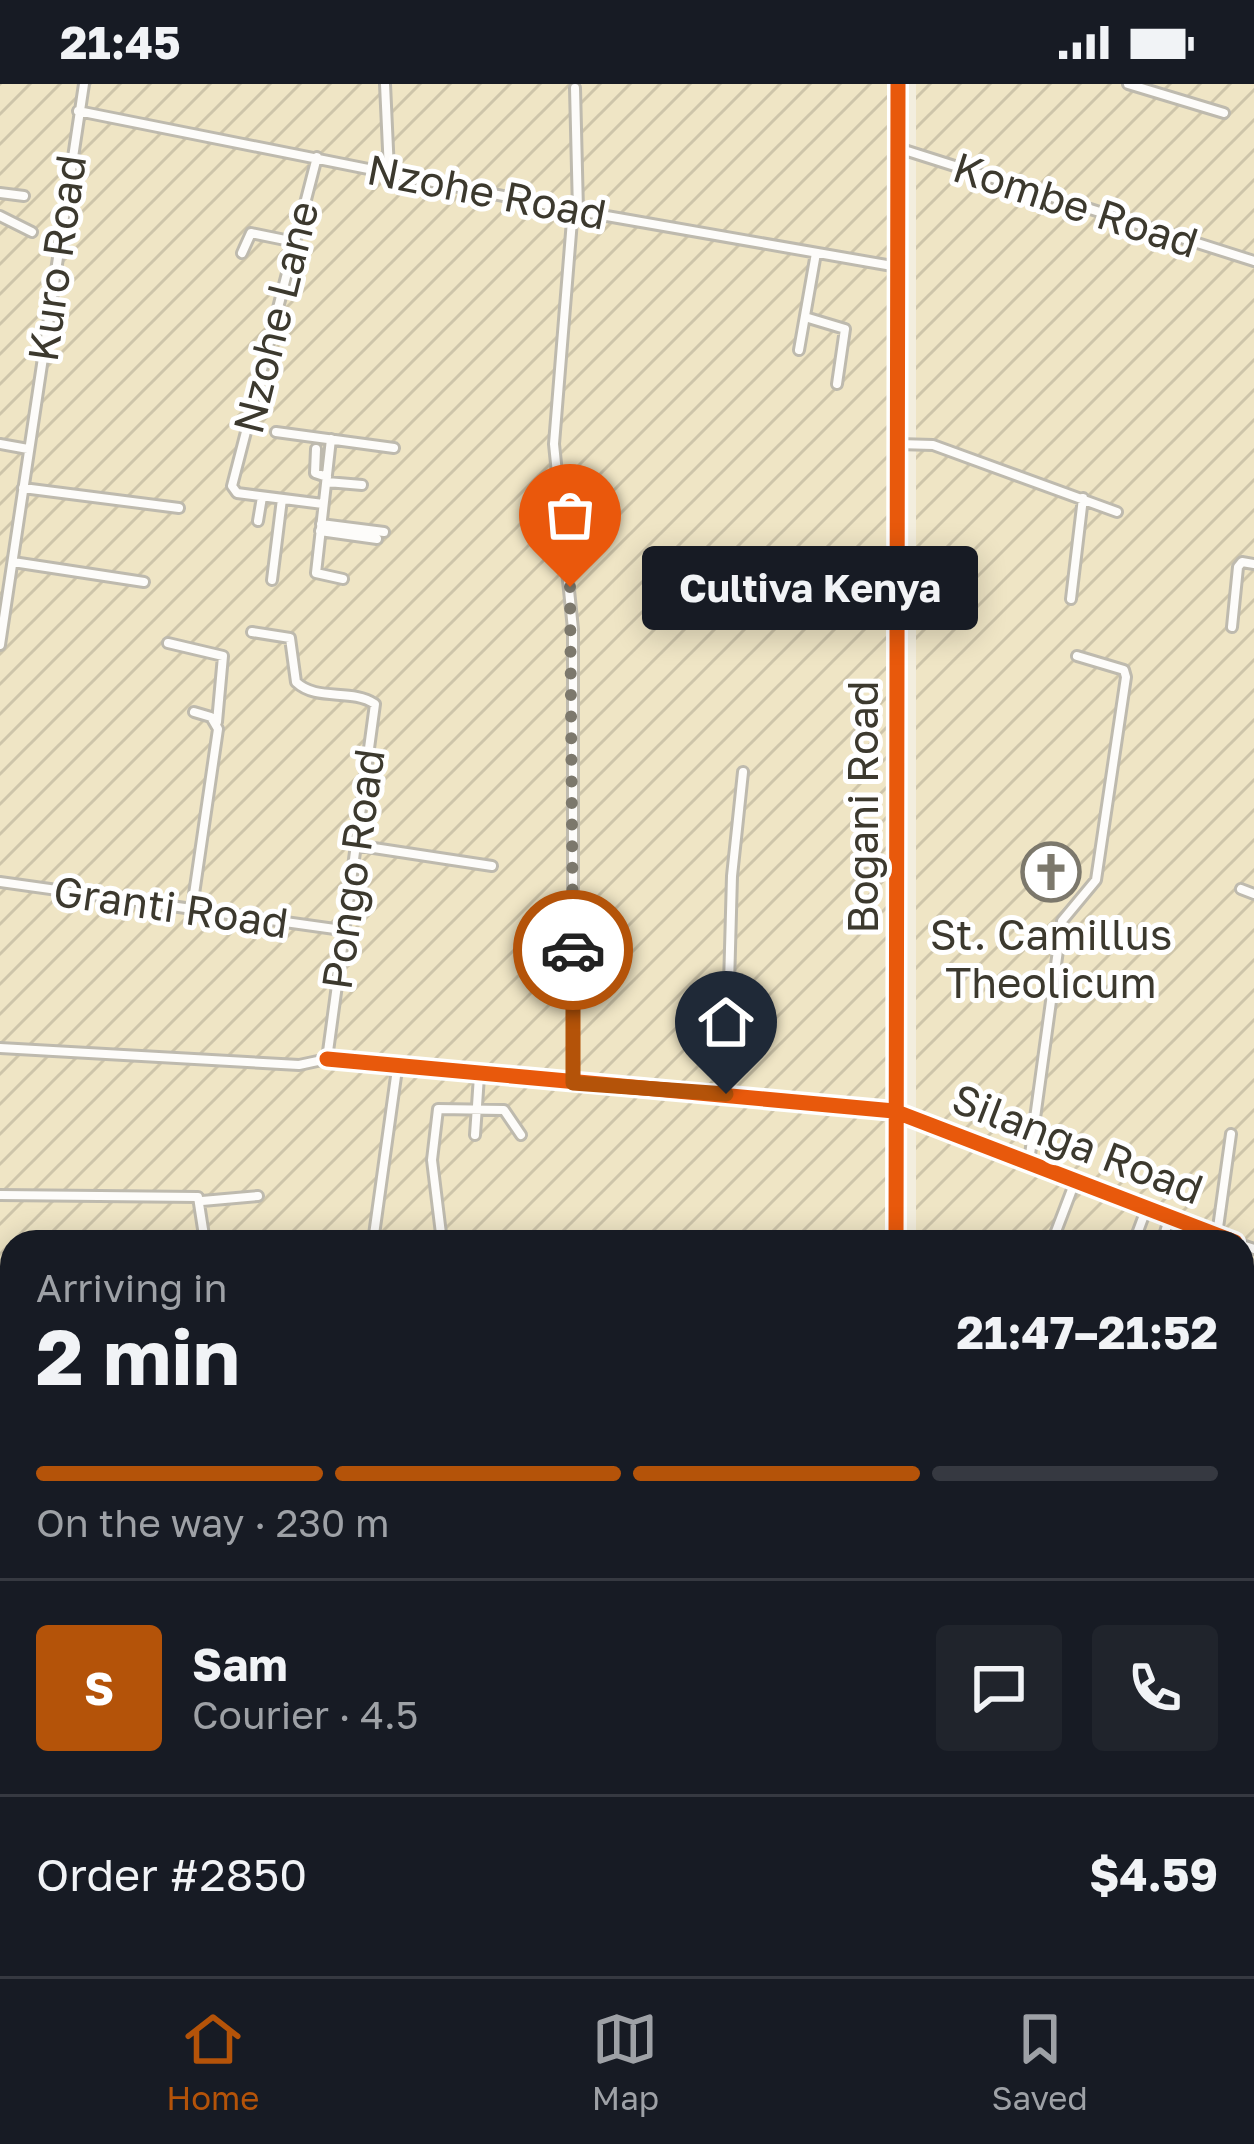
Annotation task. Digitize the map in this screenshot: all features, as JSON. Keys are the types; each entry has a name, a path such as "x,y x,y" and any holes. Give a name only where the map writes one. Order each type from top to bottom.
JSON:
{"street":[{"name":"Kuro Road","path":"0,645 85,84"},
{"path":"385,84 389,171"},
{"name":"Bogani Road","path":"896,1230 898,84"},
{"path":"1128,84 1224,113"},
{"path":"573,1083 573,629 554,444 576,210 575,88"},
{"name":"Nzohe Road","path":"78,111 576,210 898,267"},
{"name":"Kombe Road","path":"898,148 1254,261"},
{"name":"Nzohe Lane","path":"262,497 237,493 234,477 316,158"},
{"path":"0,193 24,196"},
{"path":"0,216 32,232"},
{"path":"242,254 250,233 295,242"},
{"path":"799,350 816,253"},
{"path":"805,317 845,329 837,384"},
{"path":"276,432 394,448"},
{"path":"331,439 316,575 343,579"},
{"path":"0,444 28,448"},
{"path":"898,444 933,445 1117,512"},
{"path":"316,449 315,473 362,485"},
{"path":"23,488 179,508"},
{"path":"258,520 262,497 323,504"},
{"path":"1071,599 1083,498"},
{"path":"272,580 281,499"},
{"path":"321,528 380,535"},
{"path":"13,562 144,582"},
{"path":"1232,627 1238,567 1254,565"},
{"name":"Pongo Road","path":"252,632 290,638 296,682 305,690 363,697 375,704 327,1059"},
{"path":"168,643 216,651 225,659 192,908"},
{"path":"1029,1162 1062,921 1096,880 1126,677 1124,670 1077,656"},
{"path":"194,712 217,724"},
{"path":"726,1094 732,876 743,772"},
{"path":"354,845 492,866"},
{"name":"Granti Road","path":"0,883 342,930"},
{"path":"1241,890 1254,894"},
{"name":"Silanga Road","path":"0,1048 303,1066 327,1059 894,1111 1204,1230"},
{"path":"375,1230 397,1069"},
{"path":"475,1135 479,1076"},
{"path":"441,1230 432,1160 438,1109 504,1110 520,1135"},
{"path":"1218,1230 1231,1134"},
{"path":"1057,1230 1076,1179"},
{"path":"0,1196 190,1196 202,1201 257,1196"},
{"path":"202,1201 204,1230"},
{"path":"1138,1230 1147,1207"},
{"path":"1165,1230 1169,1216"}],"shaded area":[{"path":"0,84 890,84 886,1230 0,1230"},
{"path":"916,84 1254,84 1254,1230 916,1230"}],"cycle path":[{"path":"896,1230 898,84"},
{"path":"327,1059 894,1111 1204,1230"}],"way so far":[{"path":"570,587 573,950"}],"place":[{"name":"Cultiva Kenya","path":"570,587"},
{"name":"St. Camillus Theolicum","path":"1051,872"}],"route":[{"path":"573,950 573,1083 726,1094"}]}
